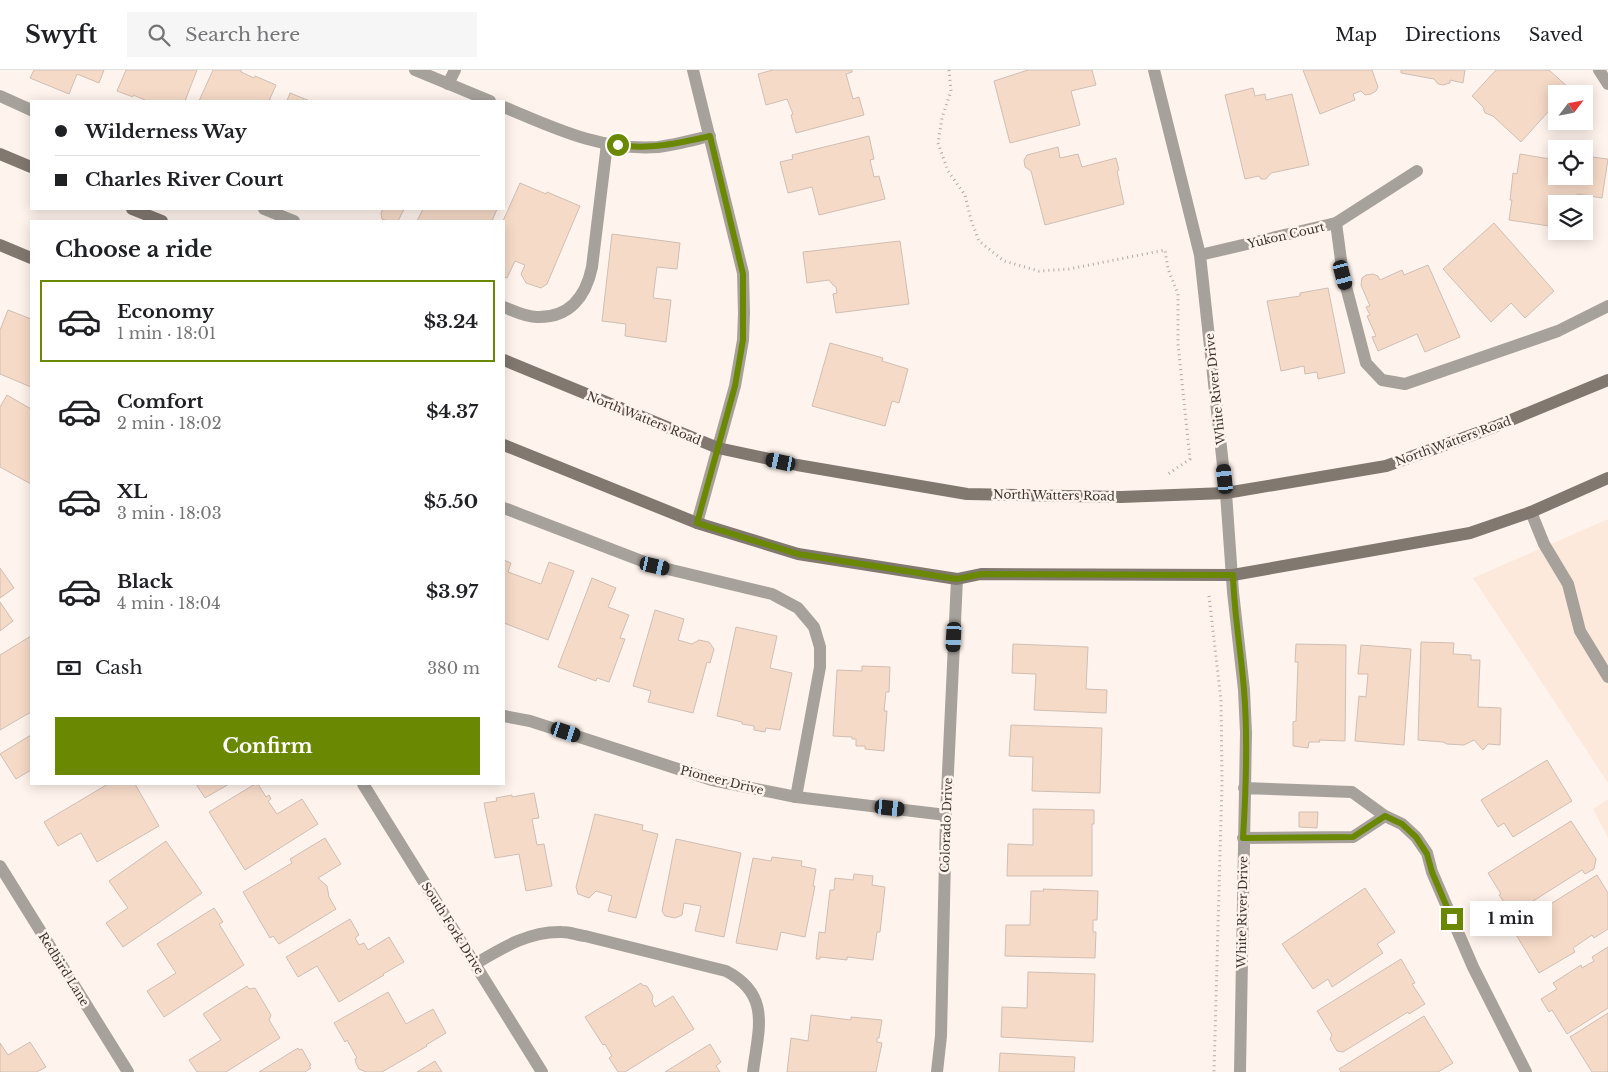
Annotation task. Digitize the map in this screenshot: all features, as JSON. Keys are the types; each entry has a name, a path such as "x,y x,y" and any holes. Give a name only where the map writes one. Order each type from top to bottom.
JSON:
{"main road":[{"path":"0,154 30,167"},
{"path":"134,210 160,220"},
{"path":"0,245 30,258"},
{"name":"North Watters Road","path":"505,360 718,448 797,465 967,494 1121,497 1226,493 1386,466 1502,423 1608,380"},
{"path":"505,445 697,523 798,554 957,579 982,574 1233,575 1470,533 1531,512 1605,481"}],"street":[{"path":"415,70 488,100"},
{"path":"448,84 454,70"},
{"path":"693,70 743,274 743,340 735,386 697,523"},
{"name":"White River Drive","path":"1154,70 1200,254 1226,493 1233,592 1244,690 1246,734 1240,1072"},
{"path":"1599,70 1608,84"},
{"path":"0,96 30,110"},
{"path":"505,107 561,131 598,143 630,147 659,146 710,136"},
{"path":"505,307 536,317 552,316 568,310 580,298 589,284 607,144"},
{"name":"Yukon Court","path":"1200,254 1336,223 1417,171"},
{"path":"266,210 292,220"},
{"path":"1336,223 1343,275 1366,363 1382,380 1405,384 1558,331 1608,306"},
{"path":"505,508 655,566 772,594 798,608 814,627 820,647 820,667 796,798"},
{"path":"1531,512 1544,544 1568,584 1580,631 1608,677"},
{"name":"Colorado Drive","path":"937,1072 941,1036 946,815 957,579"},
{"name":"Pioneer Drive","path":"505,716 530,721 712,780 796,798 946,815"},
{"name":"South Fork Drive","path":"364,785 542,1072"},
{"path":"1244,788 1352,792 1385,816 1402,824 1416,837 1427,854 1432,872 1473,967 1526,1072"},
{"path":"1243,838 1353,837 1385,816"},
{"name":"Redbird Lane","path":"0,866 128,1072"},
{"path":"475,964 511,943 534,935 562,932 726,971 740,978 750,989 757,1003 759,1018 753,1072"}],"path":[{"path":"949,70 951,91 942,118 938,144 948,171 965,195 971,220 979,241 1004,261 1040,271 1069,269 1165,250 1168,269 1178,294 1178,344 1190,460 1168,474"},
{"path":"1209,595 1221,700 1222,782 1214,1072"}],"shaded area":[{"path":"1608,519 1608,783 1473,578"},
{"path":"1608,799 1608,838 1593,809"}],"building":[{"path":"34,70 104,70 99,83 77,74 69,94 30,78"},
{"path":"126,70 197,70 185,100 145,100 117,91"},
{"path":"213,70 241,70 241,72 254,78 255,76 276,85 269,100 199,100"},
{"path":"773,70 852,70 852,72 846,74 853,99 859,97 864,115 796,133 791,115 793,114 787,99 766,105 758,74"},
{"path":"1028,70 1092,70 1096,85 1071,91 1080,125 1010,143 994,81"},
{"path":"1303,70 1372,70 1378,87 1371,94 1365,95 1361,91 1353,94 1355,100 1320,114"},
{"path":"1401,70 1465,70 1463,83 1450,80 1450,83 1443,85 1438,84 1434,79 1401,73"},
{"path":"1496,70 1549,70 1566,85 1548,85 1548,112 1521,142 1493,116 1485,113 1483,107 1472,96"},
{"path":"1253,88 1255,96 1265,94 1266,100 1292,94 1309,165 1271,173 1266,179 1261,179 1259,176 1245,179 1225,95"},
{"path":"290,93 308,100 287,100"},
{"path":"869,136 874,159 870,160 874,177 879,176 885,199 819,215 812,187 788,193 780,162 793,159 792,155"},
{"path":"1058,147 1060,158 1078,154 1082,167 1116,158 1124,204 1045,225 1031,171 1025,167 1024,160 1027,155"},
{"path":"1520,154 1548,159 1548,185 1593,185 1593,157 1608,159 1602,198 1593,195 1577,194 1548,195 1548,226 1509,220 1513,173 1517,174"},
{"path":"520,183 580,206 547,284 541,288 526,283 521,274 525,265 515,261 507,278 505,277 505,220 503,220"},
{"path":"382,210 404,210 398,220 382,219"},
{"path":"422,210 497,210 492,220 418,220"},
{"path":"1494,223 1554,291 1525,318 1511,303 1491,322 1443,269"},
{"path":"612,234 680,243 677,269 657,267 653,298 671,300 666,342 625,336 626,324 602,321"},
{"path":"900,241 909,304 836,313 833,294 837,293 836,287 829,280 807,283 803,252"},
{"path":"1428,265 1460,337 1425,352 1417,334 1378,351 1372,337 1376,336 1367,316 1370,315 1366,307 1370,306 1361,285 1362,278 1373,274 1378,276 1380,280 1402,270 1404,275"},
{"path":"1328,288 1345,373 1318,379 1317,372 1305,374 1304,366 1281,371 1267,301 1300,296 1300,293"},
{"path":"8,310 30,319 30,387 0,374 0,330"},
{"path":"830,343 883,358 882,361 908,369 899,403 892,401 885,426 812,406"},
{"path":"7,395 30,408 30,483 0,467 0,407"},
{"path":"505,560 511,563 508,572 541,584 549,562 574,571 548,640 505,623"},
{"path":"0,568 14,588 0,598"},
{"path":"592,578 616,588 608,607 629,615 620,638 625,639 609,682 597,678 596,681 558,667"},
{"path":"0,602 13,621 0,631"},
{"path":"655,610 684,619 678,640 692,644 699,640 709,642 714,649 710,663 707,662 693,713 648,702 651,691 633,686"},
{"path":"736,627 777,636 770,668 792,673 780,730 766,728 765,732 754,730 754,726 717,716"},
{"path":"30,637 30,713 0,730 0,655"},
{"path":"1421,642 1454,643 1453,654 1471,655 1471,660 1480,660 1478,707 1501,708 1500,745 1488,744 1483,750 1474,740 1464,745 1418,740"},
{"path":"1013,644 1088,647 1086,689 1107,690 1106,713 1034,710 1036,674 1012,673"},
{"path":"1296,644 1346,645 1345,741 1319,740 1320,742 1309,742 1308,748 1293,746 1293,722 1296,721 1298,662 1295,662"},
{"path":"1361,645 1411,649 1404,745 1355,741 1359,696 1366,697 1368,674 1358,674"},
{"path":"862,666 890,667 889,692 886,692 884,711 887,711 884,751 865,749 865,746 856,746 856,739 852,739 852,737 833,736 837,670 862,671"},
{"path":"1011,725 1102,728 1100,793 1032,791 1033,757 1009,756"},
{"path":"30,736 30,771 16,779 0,754"},
{"path":"1547,760 1572,801 1513,837 1504,823 1498,827 1481,800"},
{"path":"106,785 136,785 159,826 97,862 81,833 58,846 44,822"},
{"path":"197,785 227,785 205,798"},
{"path":"253,785 259,785 266,797 269,795 271,799 268,801 277,814 302,799 318,824 245,870 209,812"},
{"path":"534,793 539,818 532,819 537,845 544,844 552,886 526,891 519,854 495,858 484,803 497,801 496,798"},
{"path":"1033,809 1094,810 1094,824 1092,824 1092,876 1007,876 1008,844 1033,845"},
{"path":"1299,812 1318,812 1317,828 1299,827"},
{"path":"595,814 643,825 642,830 658,834 636,918 608,911 612,896 596,891 589,898 578,894 576,887"},
{"path":"1571,821 1596,859 1594,869 1585,874 1582,870 1527,905 1530,909 1515,918 1499,895 1501,894 1488,873"},
{"path":"325,838 341,864 318,878 327,886 329,897 336,909 279,944 273,936 270,938 243,892 292,863 290,859"},
{"path":"676,839 741,853 724,937 695,931 701,906 684,903 682,915 675,918 665,916 662,911"},
{"path":"166,841 202,893 123,947 106,923 128,908 109,881"},
{"path":"772,857 802,861 801,866 816,869 813,886 815,886 805,937 781,932 777,950 736,943 753,858 771,861"},
{"path":"854,874 873,876 872,885 885,887 880,932 877,932 873,960 847,957 847,960 820,957 820,959 816,959 819,932 825,933 830,890 834,890 835,878 853,880"},
{"path":"1597,875 1608,893 1608,929 1594,938 1592,935 1573,948 1575,952 1539,973 1512,928"},
{"path":"1365,888 1395,932 1377,944 1383,953 1332,987 1328,979 1313,989 1282,944"},
{"path":"1043,889 1098,891 1097,920 1093,920 1093,932 1096,932 1095,958 1005,956 1006,925 1030,925 1031,891 1044,891"},
{"path":"214,908 223,922 219,924 244,965 164,1017 147,991 176,973 157,944"},
{"path":"350,919 359,935 355,938 359,945 364,943 368,950 389,937 404,962 339,1002 317,966 298,977 286,957"},
{"path":"1608,947 1608,1008 1567,1034 1552,1010 1549,1012 1541,999 1557,989 1553,983 1581,965 1582,968 1594,961 1592,957"},
{"path":"1401,959 1415,983 1412,984 1425,1004 1409,1014 1408,1012 1343,1052 1337,1051 1330,1039 1332,1035 1317,1011"},
{"path":"1028,972 1095,974 1093,1042 1001,1037 1002,1007 1027,1008"},
{"path":"641,983 647,986 653,996 652,1001 655,1007 673,996 694,1029 625,1072 618,1072 609,1058 612,1056 605,1044 603,1045 585,1017"},
{"path":"247,986 249,989 255,988 271,1015 269,1020 280,1038 226,1072 197,1072 189,1060 221,1040 203,1014"},
{"path":"388,992 406,1024 433,1009 446,1033 382,1072 366,1072 359,1069 355,1059 357,1058 347,1040 345,1042 334,1023"},
{"path":"1608,1013 1608,1072 1592,1072 1570,1037"},
{"path":"811,1015 851,1020 851,1017 882,1020 879,1038 877,1038 877,1042 882,1043 876,1072 787,1072 791,1038 808,1041"},
{"path":"1424,1016 1453,1063 1438,1072 1341,1072 1339,1069"},
{"path":"30,1042 46,1067 37,1072 0,1072 0,1043 8,1055"},
{"path":"710,1044 721,1062 716,1066 720,1072 665,1072"},
{"path":"298,1048 299,1050 302,1049 311,1065 309,1066 311,1068 305,1072 259,1072"},
{"path":"1000,1053 1075,1057 1074,1072 999,1072"},
{"path":"435,1061 442,1072 417,1072"}],"route":[{"path":"618,145 630,147 659,146 710,136 743,274 743,340 735,386 697,523 798,554 957,579 982,574 1233,575 1233,592 1244,690 1246,734 1243,838 1353,837 1385,816 1402,824 1416,837 1427,854 1432,872 1452,919"}]}
